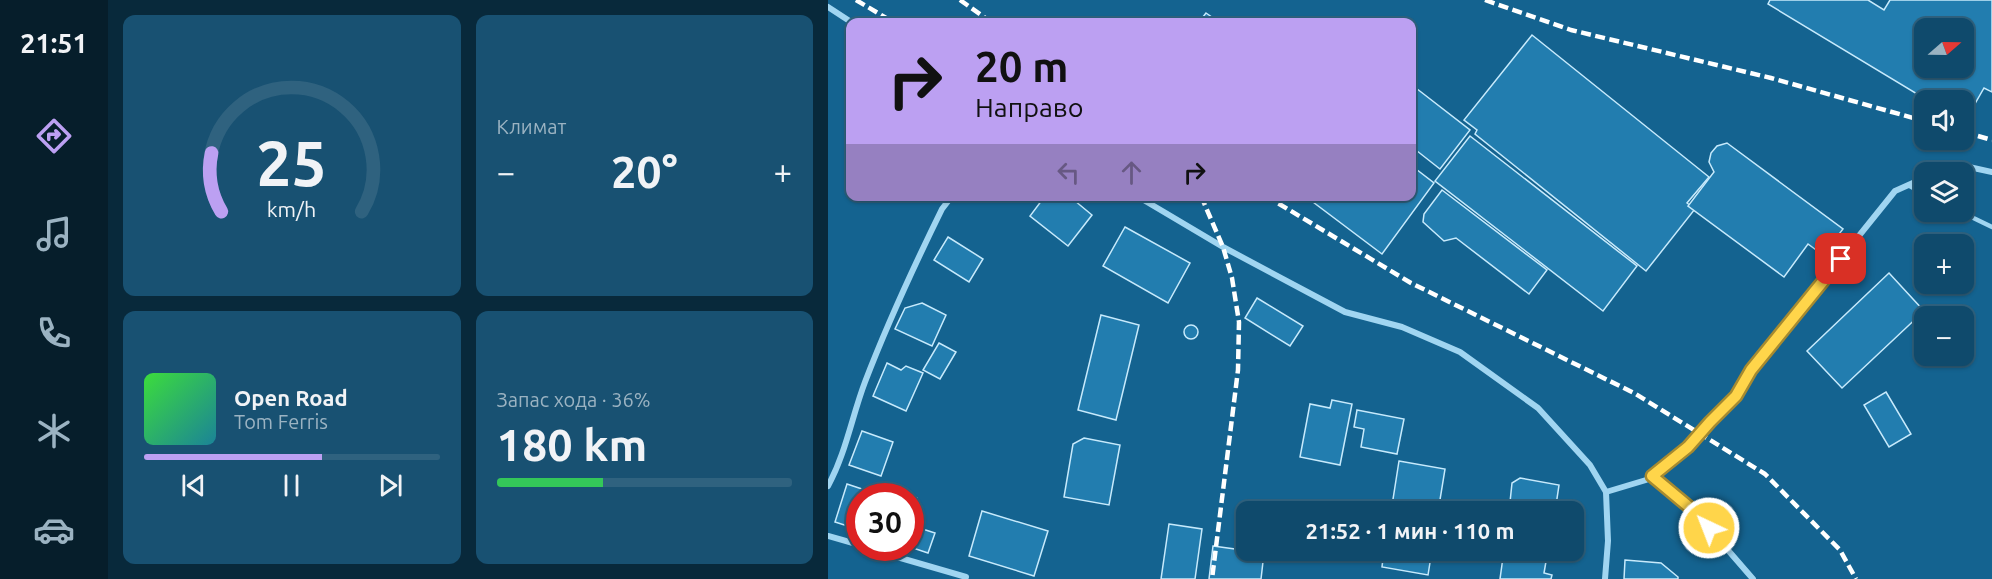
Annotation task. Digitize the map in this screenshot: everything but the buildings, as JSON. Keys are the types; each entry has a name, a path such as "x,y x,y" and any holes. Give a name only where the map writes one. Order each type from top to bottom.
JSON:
{"street":[{"path":"828,7 846,18"},
{"path":"1974,168 1992,172"},
{"path":"1606,492 1646,480 1688,447 1736,396 1751,370 1895,191 1914,182"},
{"path":"828,486 837,470 864,384 896,303 942,209 948,201"},
{"path":"1145,201 1223,247 1345,312 1402,327 1460,352 1538,408 1590,465 1606,492 1608,541 1605,579"},
{"path":"1652,476 1694,511 1753,579"},
{"path":"828,536 846,542"},
{"path":"911,561 966,577"}],"lane":[{"path":"1908,185 1914,188"},
{"path":"1974,218 1992,227"}],"railway":[{"path":"856,0 886,18"},
{"path":"960,0 985,18"},
{"path":"1485,0 1571,30 1771,78 1914,118"},
{"path":"1974,135 1992,140"},
{"path":"1203,201 1223,247 1232,278 1239,322 1238,370 1212,579"},
{"path":"1274,201 1411,283 1634,393 1765,474 1840,550 1856,579"}],"route":[{"path":"1709,528 1694,511 1652,476 1688,447 1736,396 1751,370 1841,259"}]}
